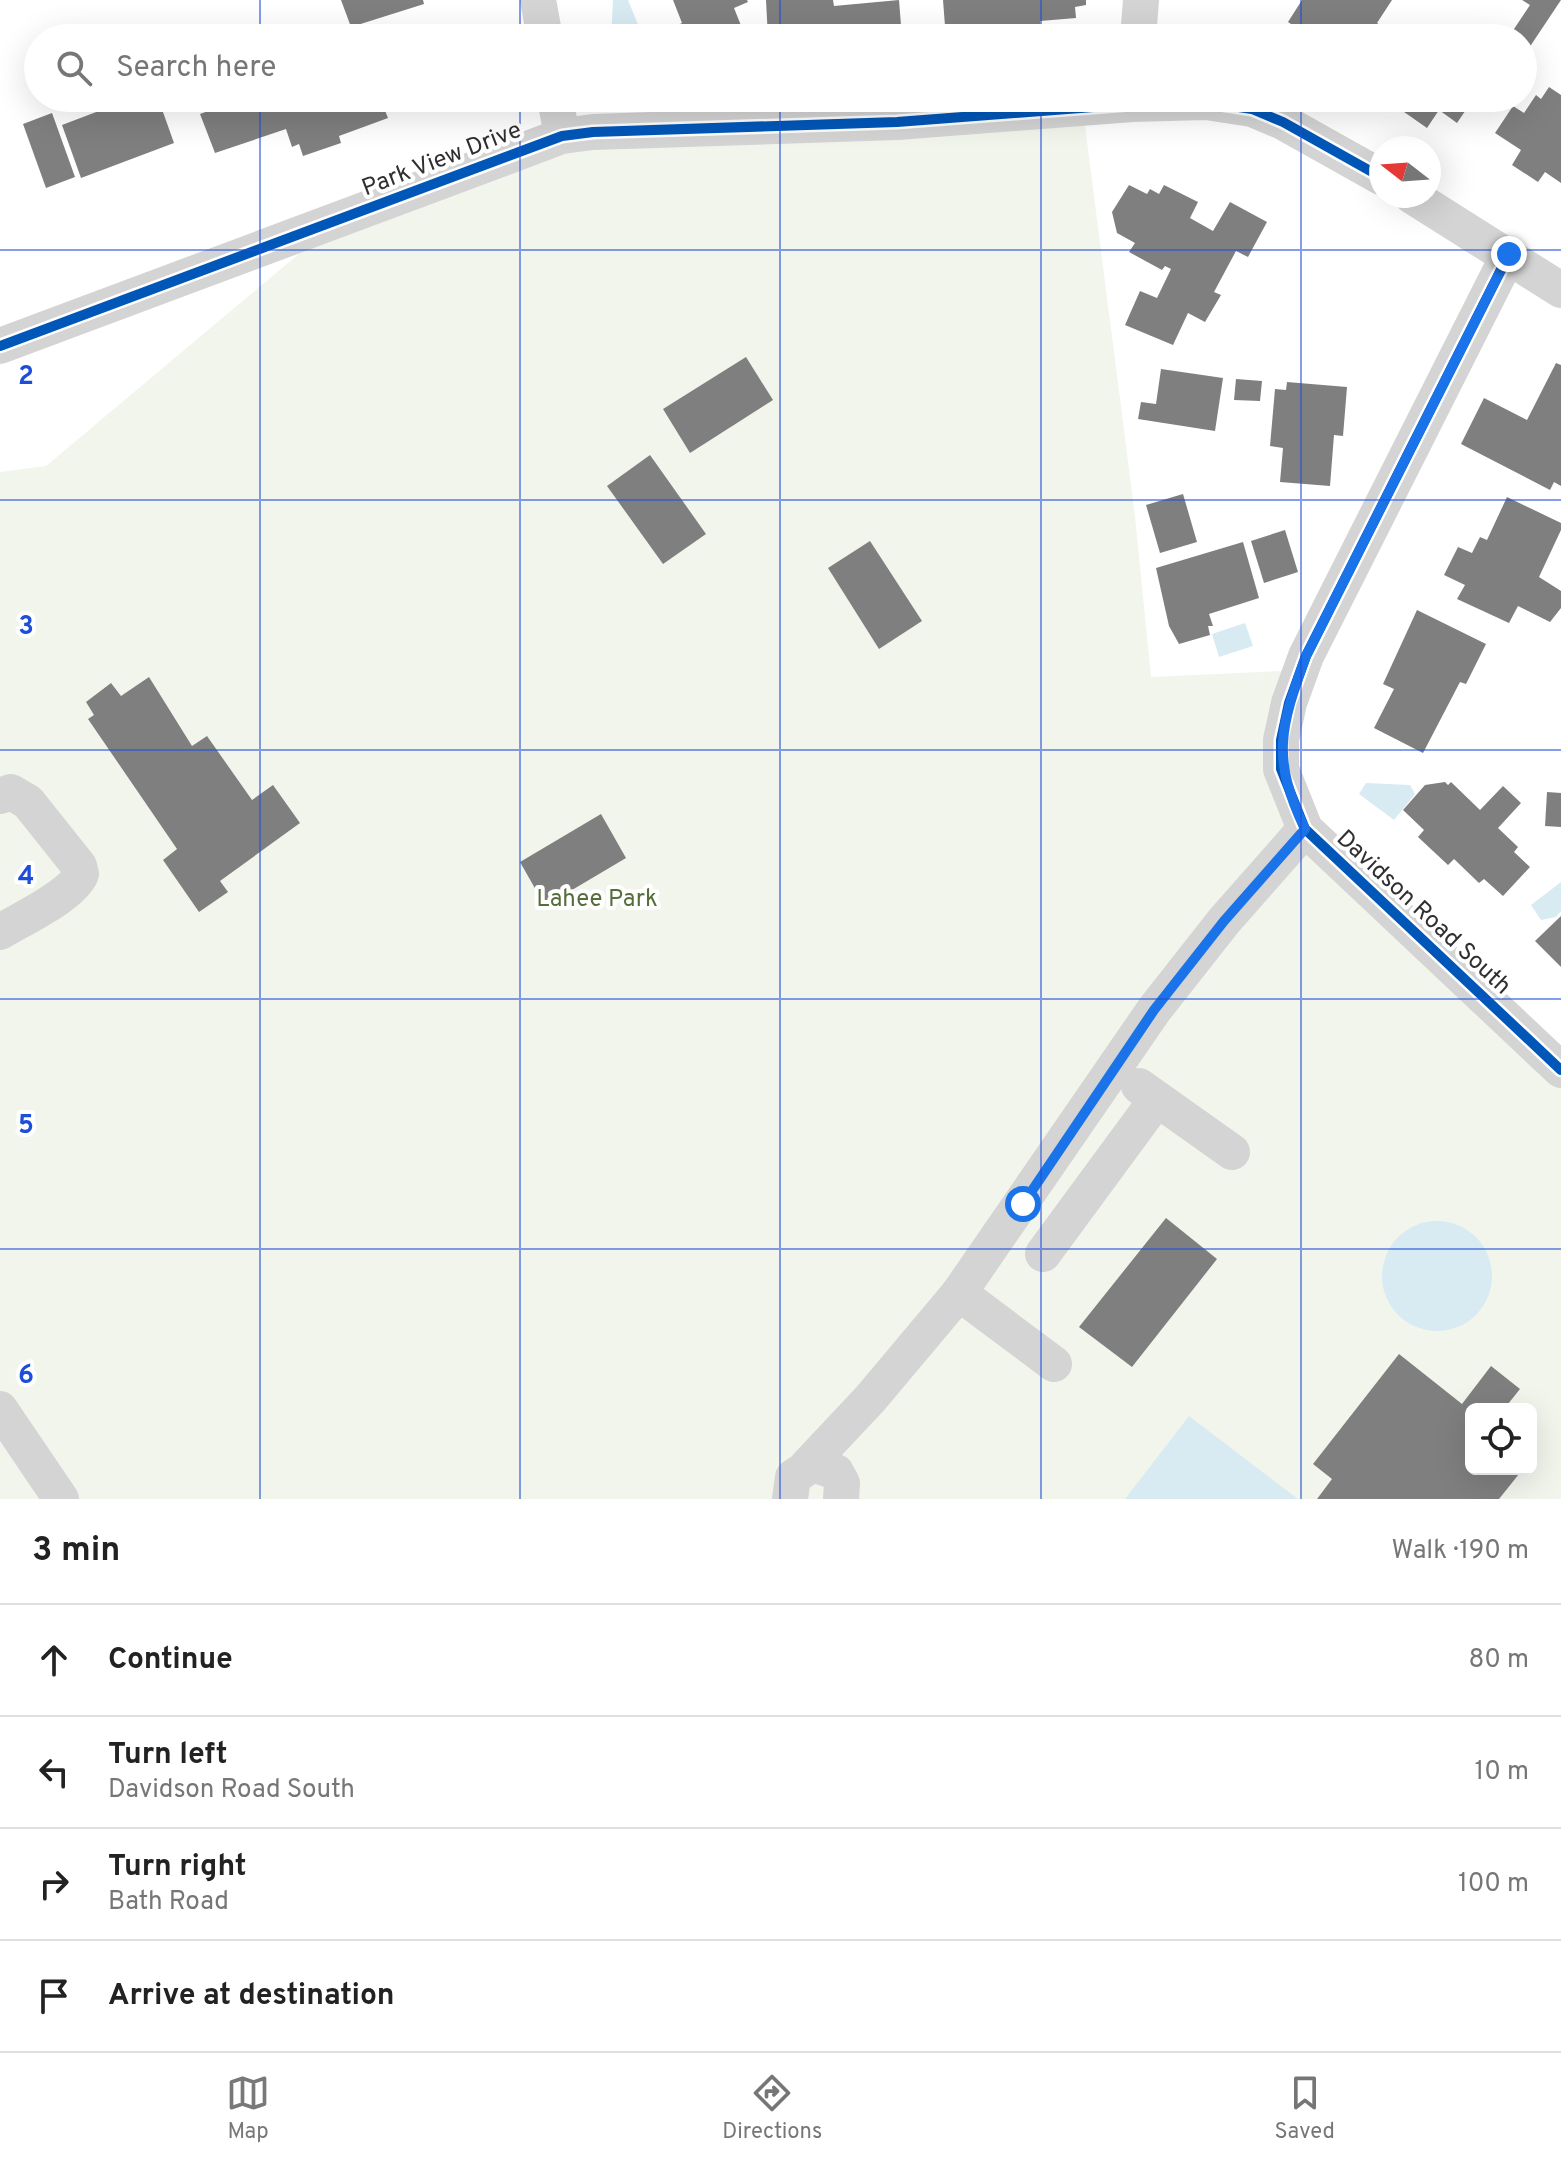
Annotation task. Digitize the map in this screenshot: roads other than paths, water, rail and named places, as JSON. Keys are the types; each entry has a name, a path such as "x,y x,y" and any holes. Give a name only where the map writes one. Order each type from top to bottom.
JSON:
{"street":[{"path":"538,0 542,24"},
{"path":"1139,24 1141,0"},
{"path":"558,112 562,136"},
{"name":"Park View Drive","path":"0,346 562,136 643,128 897,122 1009,112"},
{"name":"Park View Drive","path":"1259,112 1369,170"},
{"path":"1432,208 1509,254 1561,290"},
{"name":"Davidson Road South","path":"1509,254 1306,656 1289,703 1281,740 1281,769 1305,829 1561,1070"},
{"path":"0,796 11,792 28,802 79,866 81,874 76,885 0,932"},
{"path":"817,1488 870,1399 959,1293 1154,1010 1224,921 1305,829"},
{"path":"1115,1069 1232,1152"},
{"path":"1043,1254 1157,1099"},
{"path":"959,1293 1054,1364"},
{"path":"0,1409 61,1499"}],"park label":[{"name":"Lahee Park","path":"597,900"}]}
